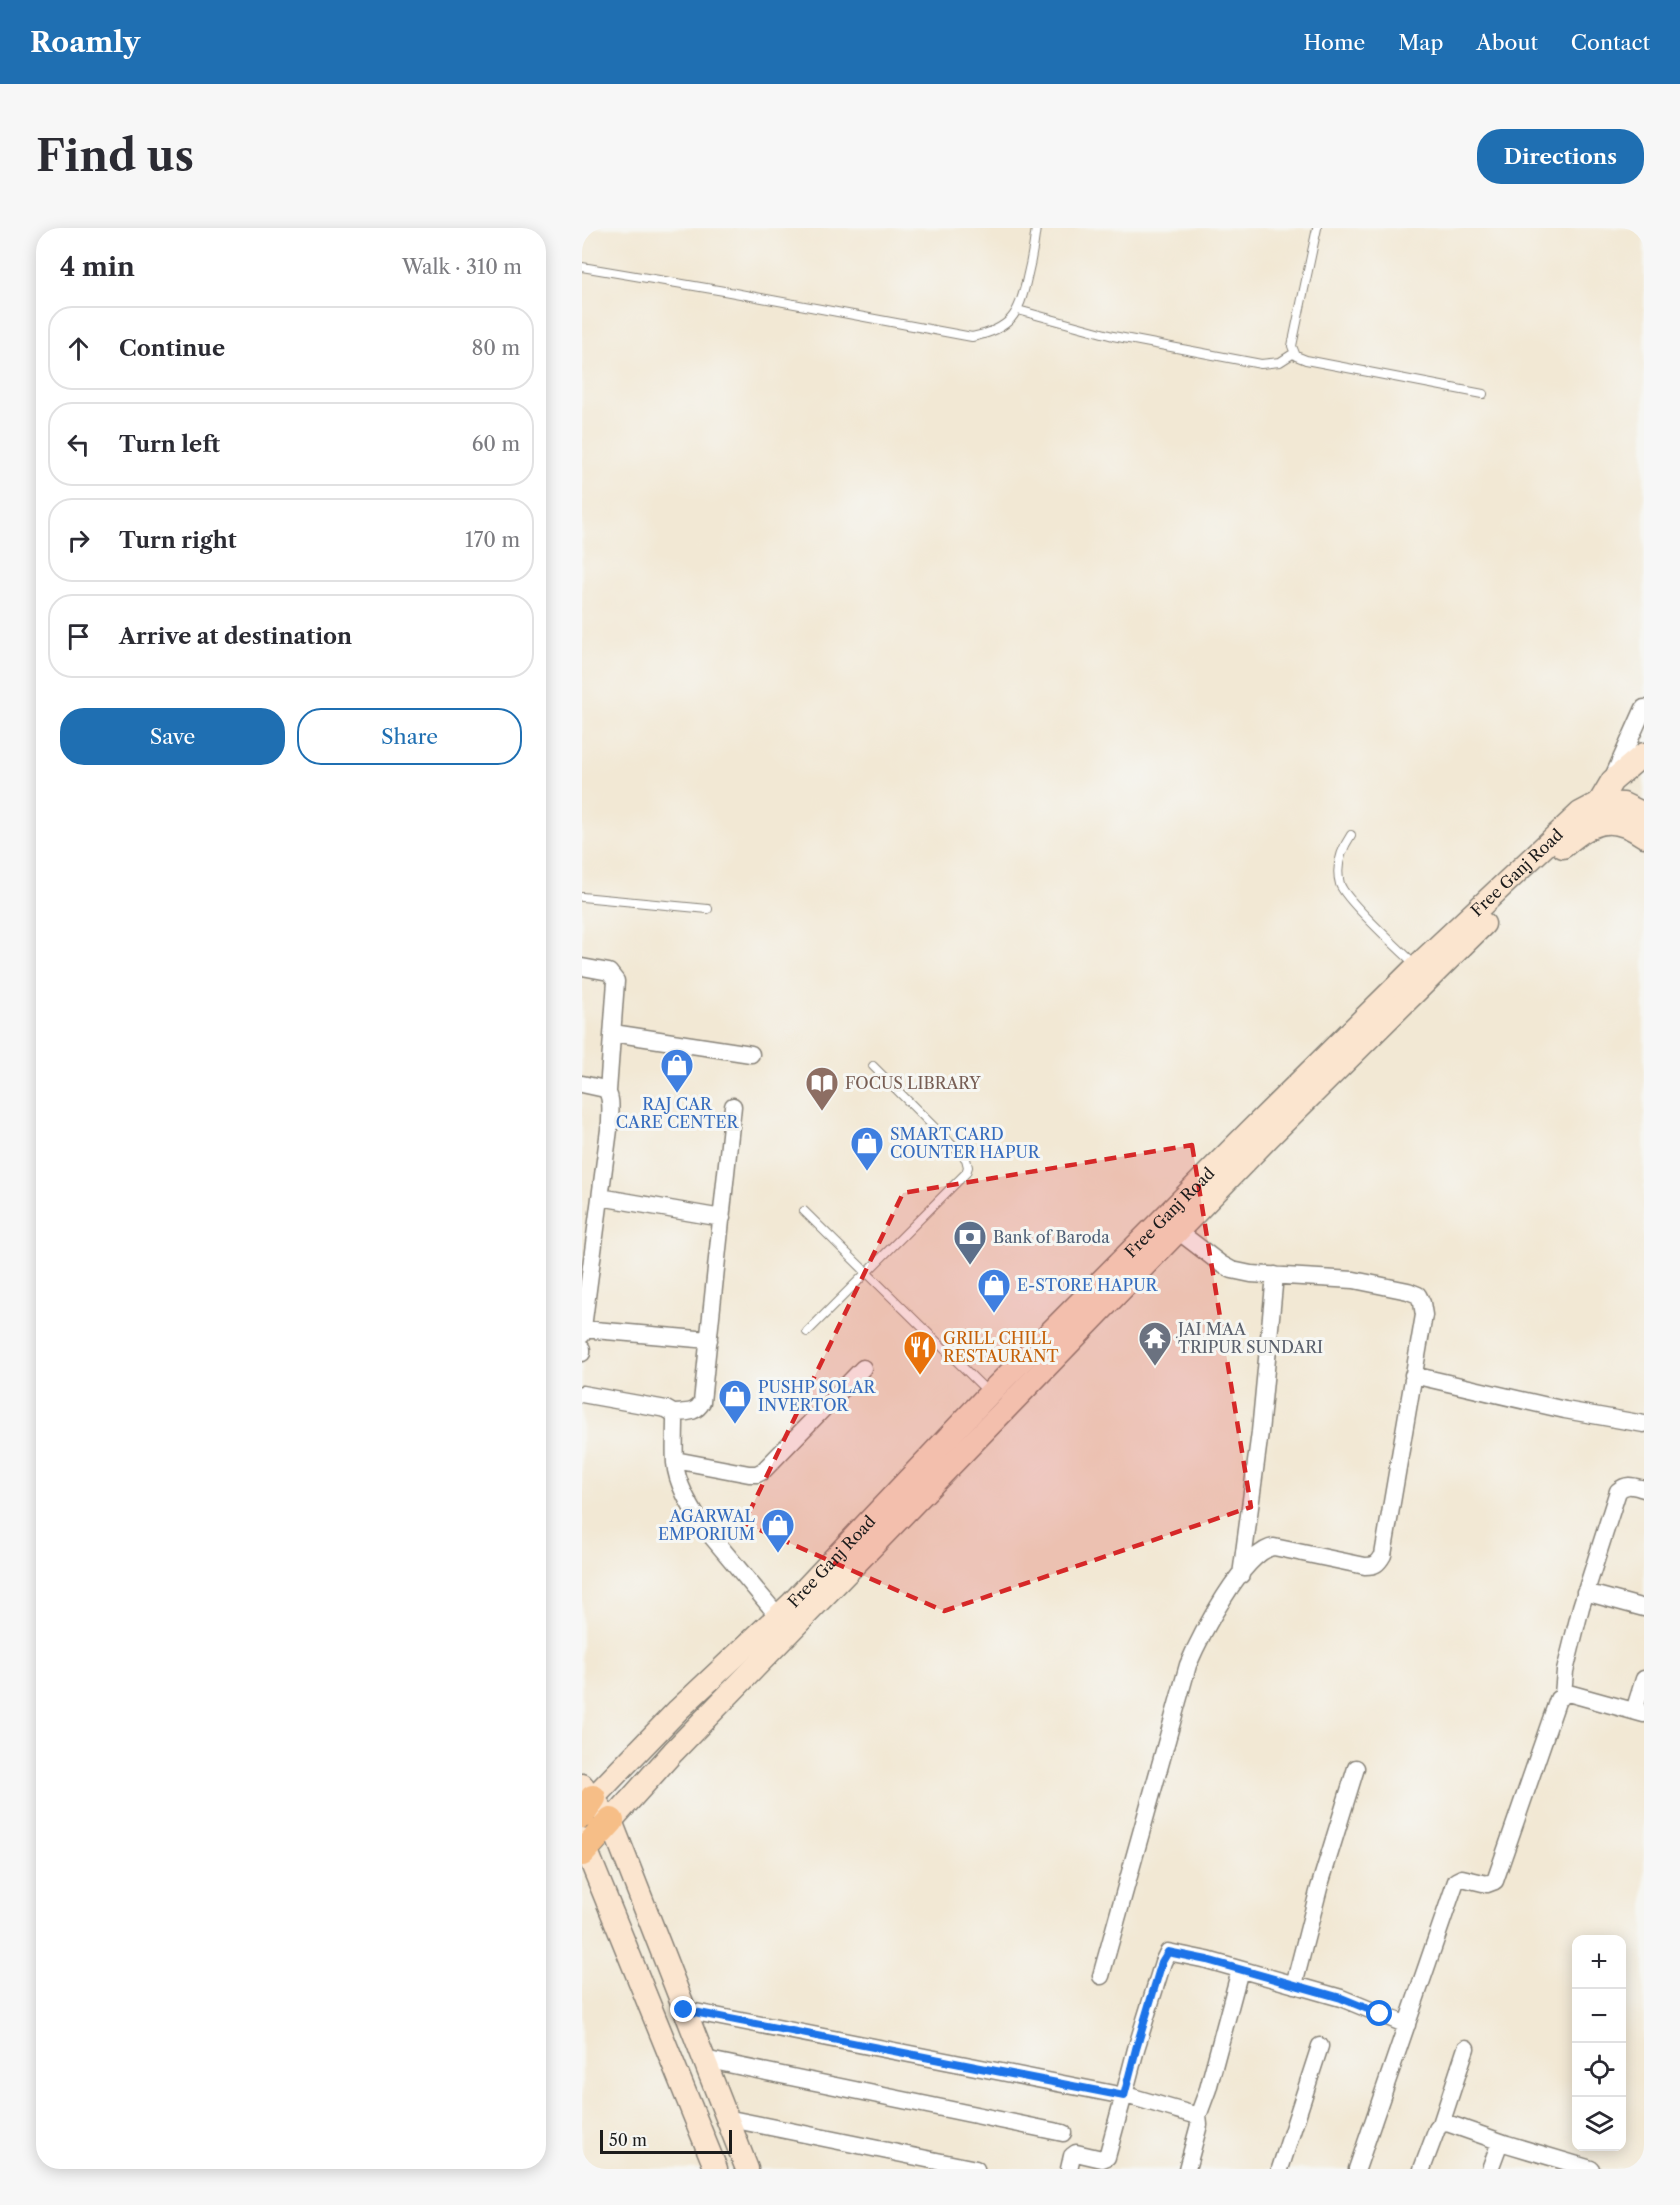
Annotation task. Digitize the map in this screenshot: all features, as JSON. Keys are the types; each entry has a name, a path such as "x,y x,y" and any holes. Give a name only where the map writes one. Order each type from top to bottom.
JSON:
{"main road":[{"path":"583,1847 611,1821"}],"street":[{"path":"1644,708 1612,781 1599,803 1623,804 1644,814"},
{"path":"1612,781 1644,754"},
{"name":"Free Ganj Road","path":"586,1799 778,1616 989,1394 1417,966 1580,813 1599,803"},
{"path":"611,1821 673,1752 1269,1137 1412,994 1581,831 1607,822 1622,825 1644,836"},
{"path":"582,967 609,972 616,981 608,1091 610,1122 582,1335"},
{"path":"613,1033 751,1054"},
{"path":"582,1084 608,1091"},
{"path":"673,1413 693,1412 699,1409 702,1402 733,1106"},
{"path":"600,1197 722,1218"},
{"path":"1101,1976 1188,1665 1211,1617 1253,1559 1264,1550 1274,1547 1365,1566 1379,1563 1383,1555 1424,1315 1418,1296 1408,1291 1354,1280 1251,1274 1232,1270 1178,1231"},
{"path":"1241,1576 1260,1432 1275,1275"},
{"path":"583,1329 709,1340"},
{"path":"675,1460 757,1474 763,1471 863,1368"},
{"path":"1413,1375 1565,1410 1644,1424"},
{"path":"582,1394 666,1408 673,1413 675,1460 678,1478 685,1494 702,1525 778,1616"},
{"path":"1563,1695 1565,1671 1586,1592 1618,1491 1623,1486 1631,1485 1644,1489"},
{"path":"1586,1592 1644,1608"},
{"path":"1357,2169 1456,1881 1462,1878 1487,1884 1495,1881 1558,1699 1563,1695 1574,1694 1639,1713 1644,1679"},
{"path":"1294,1986 1335,1832 1356,1768"},
{"path":"586,1799 611,1821 747,2169"},
{"path":"583,1847 716,2169"},
{"path":"1069,2169 1072,2156 1076,2153 1102,2159 1107,2157 1162,1962 1168,1952 1207,1960 1341,1998 1407,2025"},
{"path":"1187,2169 1199,2126 1198,2116 1208,2089 1240,1970"},
{"path":"684,2010 1125,2093 1198,2116"},
{"path":"1280,2169 1320,2046"},
{"path":"1422,2169 1433,2137 1441,2124 1466,2048"},
{"path":"704,2059 1064,2133"},
{"path":"726,2118 976,2169"},
{"path":"1441,2124 1447,2123 1500,2142 1591,2169"},
{"path":"1490,2169 1500,2142"}],"lane":[{"path":"582,267 972,337 998,330 1018,310 1027,280 1036,228"},
{"path":"1317,228 1292,346 1294,352 1306,360 1483,394"},
{"path":"1018,310 1113,336 1261,364 1280,362 1294,352"},
{"path":"1350,835 1342,848 1338,867 1340,886 1356,906 1417,966"},
{"path":"582,897 708,909"},
{"path":"807,1332 966,1173 968,1167 966,1159 873,1066"},
{"path":"804,1212 989,1394"}],"highlighted area":[{"path":"1192,1145 1251,1507 944,1611 744,1523 903,1193"}],"place":[{"name":"RAJ CAR CARE CENTER","path":"677,1094"},
{"name":"FOCUS LIBRARY","path":"822,1112"},
{"name":"SMART CARD COUNTER HAPUR","path":"867,1172"},
{"name":"Bank of Baroda","path":"970,1266"},
{"name":"E-STORE HAPUR","path":"994,1314"},
{"name":"JAI MAA TRIPUR SUNDARI","path":"1155,1367"},
{"name":"GRILL CHILL RESTAURANT","path":"920,1376"},
{"name":"PUSHP SOLAR INVERTOR","path":"735,1425"},
{"name":"AGARWAL EMPORIUM","path":"778,1554"}],"route":[{"path":"684,2010 1124,2096 1162,1962 1166,1954 1171,1951 1341,1998 1380,2014"}]}
